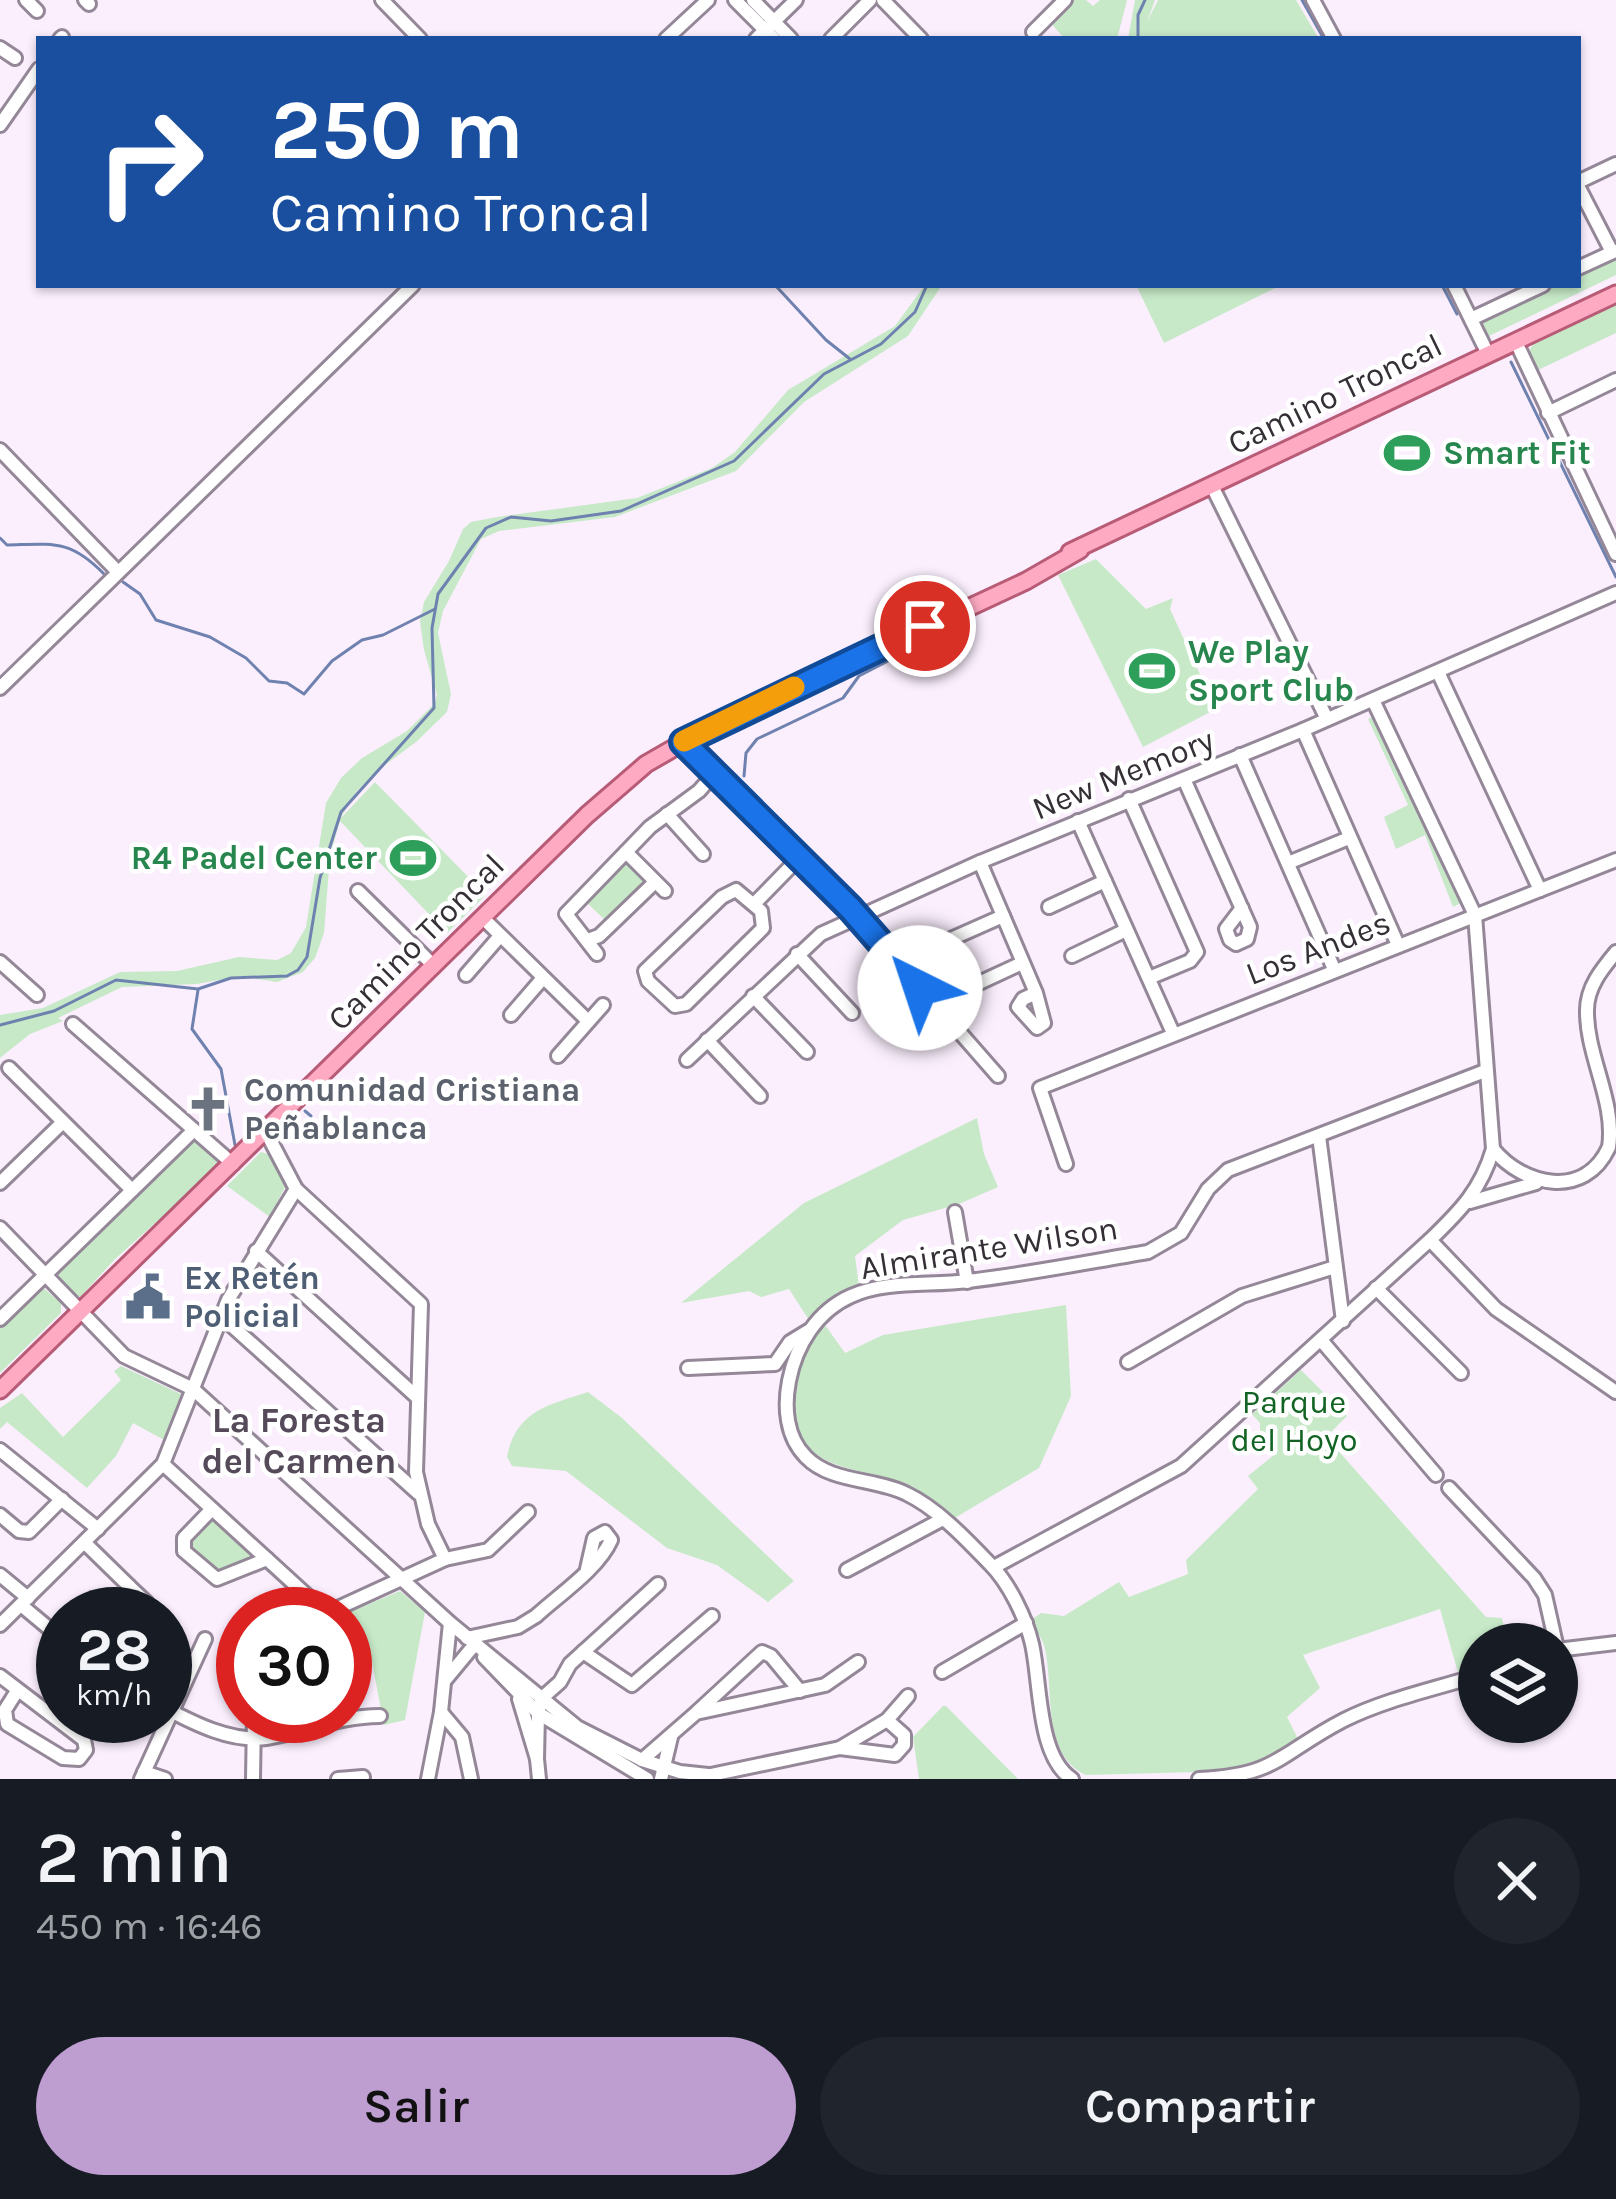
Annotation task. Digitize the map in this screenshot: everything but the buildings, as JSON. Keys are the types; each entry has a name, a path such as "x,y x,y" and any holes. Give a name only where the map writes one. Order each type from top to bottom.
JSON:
{"main road":[{"name":"Camino Troncal","path":"0,1390 618,786 683,742 1616,294"}],"street":[{"path":"26,0 37,11"},
{"path":"382,0 417,36"},
{"path":"669,36 708,0"},
{"path":"736,0 768,32"},
{"path":"753,0 768,32"},
{"path":"768,32 796,0"},
{"path":"848,34 870,0"},
{"path":"883,0 918,36"},
{"path":"1033,32 1065,0"},
{"path":"1313,0 1332,36"},
{"path":"0,48 15,58"},
{"path":"0,125 36,73"},
{"path":"1581,182 1616,164"},
{"path":"1581,190 1614,251 1581,267"},
{"path":"0,688 410,288"},
{"path":"1456,288 1488,354"},
{"path":"1471,319 1537,288"},
{"path":"1516,342 1616,554"},
{"path":"1548,413 1616,380"},
{"path":"0,450 118,572"},
{"path":"1212,487 1327,719"},
{"name":"New Memory","path":"687,1060 821,934 1616,593"},
{"path":"1438,672 1540,890"},
{"path":"994,1568 1181,1466 1430,1240 1481,1184 1492,1149 1475,915 1372,700"},
{"path":"1303,730 1398,945"},
{"path":"683,742 858,916 998,1076"},
{"path":"1240,755 1334,969"},
{"path":"597,954 566,914 626,852 714,774"},
{"path":"1184,778 1242,908"},
{"path":"1129,799 1197,952 1190,961 1149,978"},
{"path":"667,814 703,854"},
{"path":"1078,820 1173,1034"},
{"path":"1288,863 1349,838"},
{"path":"588,940 660,887 626,852"},
{"path":"754,904 800,859"},
{"name":"Los Andes","path":"1066,1164 1040,1088 1616,860"},
{"path":"980,862 1036,993"},
{"path":"1049,907 1105,881"},
{"path":"736,890 754,904 764,916 764,928 683,1007 674,1006 648,981 648,967 722,897 736,890"},
{"path":"358,891 434,967"},
{"path":"951,939 1003,916"},
{"path":"483,919 589,1021"},
{"path":"1072,956 1126,930"},
{"path":"466,975 500,936"},
{"path":"1468,1203 1560,1182 1592,1168 1608,1150 1615,1129 1611,1099 1587,1008 1600,972 1616,952"},
{"path":"797,954 852,1013"},
{"path":"0,962 37,995"},
{"path":"939,1010 966,989 1022,964"},
{"path":"512,1015 543,978"},
{"path":"753,996 807,1052"},
{"path":"558,1056 603,1005"},
{"path":"73,1024 233,1164"},
{"path":"707,1040 760,1096"},
{"path":"9,1068 132,1190"},
{"name":"Almirante Wilson","path":"688,1369 775,1364 790,1342 838,1303 866,1291 967,1282 1165,1246 1188,1224 1219,1175 1485,1071"},
{"path":"0,1183 63,1121"},
{"path":"0,1319 194,1130"},
{"path":"266,1132 296,1189 421,1304 419,1493 446,1559"},
{"path":"1319,1136 1343,1321"},
{"path":"1492,1149 1514,1170 1540,1183"},
{"path":"0,1625 163,1464 221,1316 296,1189"},
{"path":"955,1212 967,1282"},
{"path":"0,1228 124,1357 193,1389 498,1665 578,1727 663,1773 704,1778 840,1748 886,1720 908,1696"},
{"path":"1430,1240 1496,1309 1616,1392"},
{"path":"256,1251 418,1398"},
{"path":"1129,1362 1242,1296 1335,1267"},
{"path":"1376,1288 1461,1373"},
{"path":"221,1316 419,1493"},
{"path":"808,1331 787,1394 788,1426 798,1448 823,1470 907,1493 994,1568 1026,1623 1048,1749 1060,1771 1072,1779"},
{"path":"1321,1340 1436,1475"},
{"path":"0,1450 98,1529"},
{"path":"163,1464 297,1587"},
{"path":"1449,1488 1545,1595 1551,1623"},
{"path":"0,1515 19,1531 29,1532 62,1499"},
{"path":"212,1509 184,1538 184,1551 217,1580 267,1559"},
{"path":"372,1594 446,1559 488,1550 528,1512"},
{"path":"848,1570 941,1520"},
{"path":"85,1543 129,1586"},
{"path":"445,1680 473,1643 527,1622 586,1569"},
{"path":"0,1575 36,1613"},
{"path":"539,1695 658,1584"},
{"path":"583,1652 632,1685 712,1616"},
{"path":"428,1779 450,1623"},
{"path":"942,1672 1026,1623"},
{"path":"192,1665 205,1639"},
{"path":"1578,1646 1616,1643"},
{"path":"642,1760 762,1652 771,1656 800,1691"},
{"path":"696,1713 800,1691 838,1679 858,1662"},
{"path":"498,1665 538,1713 634,1776 647,1779"},
{"path":"0,1676 84,1740 86,1750 80,1760 70,1762 7,1724 5,1710 17,1691"},
{"path":"1199,1779 1238,1777 1282,1761 1343,1720 1458,1682"},
{"path":"516,1692 537,1760"},
{"path":"538,1779 539,1695"},
{"path":"441,1712 462,1737 471,1779"},
{"path":"372,1716 380,1716"},
{"path":"840,1748 895,1755 904,1745 904,1735 886,1720"},
{"path":"663,1773 671,1736"},
{"path":"156,1743 142,1776 165,1779"},
{"path":"253,1779 254,1743"},
{"path":"1275,1779 1282,1761"},
{"path":"338,1779 363,1777"}],"green space":[{"path":"1069,0 1086,0 1093,6 1100,0 1127,0 1118,36 1062,36 1049,21"},
{"path":"1135,0 1155,0 1147,22 1158,0 1296,0 1317,36 1129,36"},
{"path":"1616,255 1616,275 1489,336 1481,319 1547,288 1581,288 1581,272"},
{"path":"923,288 940,288 908,336 804,402 736,471 615,517 499,531 481,539 443,611 438,633 451,694 447,712 357,791 340,819 375,782 486,895 447,933 340,821 330,856 324,933 315,958 303,972 277,982 241,976 197,984 122,987 30,1034 0,1058 0,1015 43,1008 120,972 177,971 239,957 277,960 291,953 306,927 326,803 341,778 362,758 407,731 435,703 420,622 424,602 471,522 637,498 712,468 735,452 788,390 895,326"},
{"path":"1137,288 1275,288 1164,343"},
{"path":"1616,304 1616,333 1538,370 1529,351 1533,344"},
{"name":"We Play Sport Club","path":"1096,559 1146,609 1173,598 1170,609 1216,709 1143,747 1058,575"},
{"path":"1375,716 1463,902 1453,907 1425,835 1396,849 1384,817 1408,805 1368,719"},
{"path":"626,862 647,882 606,921 586,902"},
{"path":"977,1118 984,1154 998,1187 903,1220 855,1256 859,1287 833,1299 809,1320 789,1289 761,1297 749,1291 681,1303 804,1203"},
{"path":"190,1138 218,1157 220,1165 115,1259 81,1296 73,1296 55,1270"},
{"path":"261,1152 268,1154 286,1185 270,1217 227,1186"},
{"path":"40,1285 61,1303 61,1313 0,1373 0,1325"},
{"path":"1066,1305 1071,1396 1039,1468 953,1519 906,1487 819,1457 798,1432 795,1411 801,1367 825,1325 845,1353 883,1335"},
{"path":"121,1366 183,1395 166,1441 133,1423 116,1456 87,1488 7,1422 0,1429 0,1408 22,1393 63,1437 121,1380 114,1371"},
{"name":"Parque del Hoyo","path":"1301,1370 1347,1416 1326,1437 1486,1617 1502,1618 1503,1623 1458,1623 1458,1672 1440,1609 1303,1655 1320,1688 1287,1717 1300,1743 1267,1760 1234,1771 1086,1775 1071,1765 1055,1735 1044,1645 1031,1620 1041,1613 1064,1616 1119,1582 1129,1597 1188,1574 1186,1560 1258,1489 1248,1476 1275,1454 1260,1436 1260,1423 1252,1414"},
{"path":"588,1392 622,1418 794,1581 768,1602 717,1565 667,1548 566,1471 512,1466 507,1457 511,1441 526,1419"},
{"path":"211,1516 257,1561 218,1577 186,1550"},
{"path":"400,1591 425,1612 405,1720 384,1725 372,1663 372,1603"},
{"path":"943,1706 1018,1779 919,1779 913,1737"}],"waterway":[{"path":"1138,36 1138,15 1145,0"},
{"path":"1302,0 1322,36"},
{"path":"778,288 850,359"},
{"path":"0,1025 54,1011 116,980 198,989 231,978 287,976 298,970 307,957 320,878 341,812 434,708 432,628 438,594 486,528 511,517 551,521 621,511 734,461 824,374 881,344 915,312 926,288"},
{"path":"1444,288 1457,314"},
{"path":"1511,362 1616,577"},
{"path":"0,538 7,545 70,549 104,574"},
{"path":"123,582 140,594 156,620 210,637 246,658 269,681 287,683 304,694 332,661 362,640 383,635 435,609"},
{"path":"744,776 746,753 757,739 843,698 859,676 919,645"},
{"path":"198,990 192,1029 221,1069 235,1145"},
{"path":"305,1111 311,1116"}],"slow traffic":[{"path":"684,741 794,687"}],"place":[{"name":"Smart Fit","path":"1407,453"},
{"name":"We Play Sport Club","path":"1152,671"},
{"name":"R4 Padel Center","path":"413,858"},
{"name":"Comunidad Cristiana Peñablanca","path":"208,1109"},
{"name":"Ex Retén Policial","path":"148,1297"}],"district":[{"name":"La Foresta del Carmen","path":"299,1440"}],"route":[{"path":"920,988 850,908 683,742 925,626"}]}
